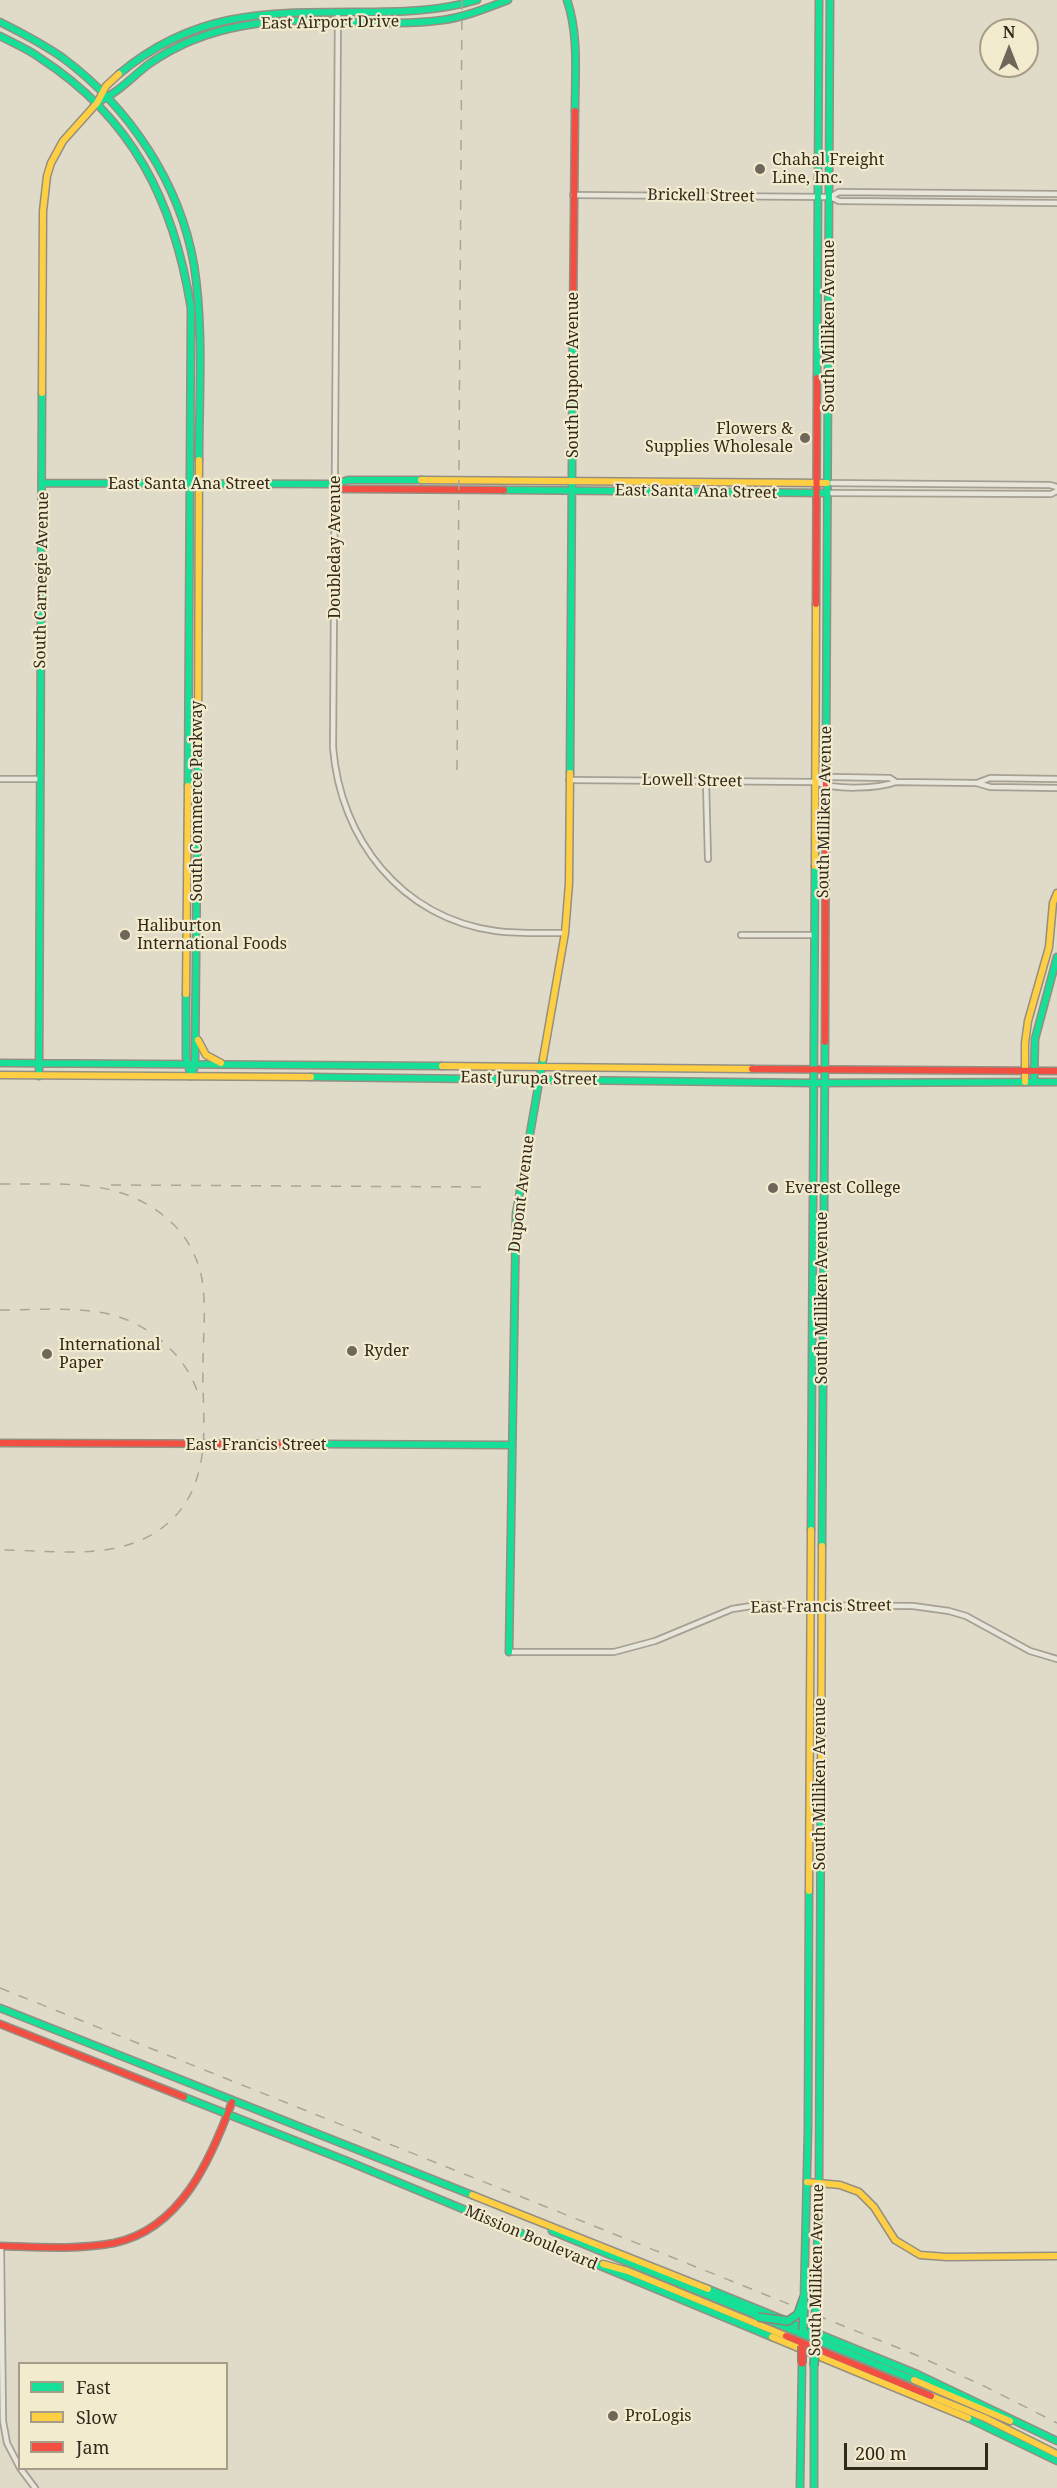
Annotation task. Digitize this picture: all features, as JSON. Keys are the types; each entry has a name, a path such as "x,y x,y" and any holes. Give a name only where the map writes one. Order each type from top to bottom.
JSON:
{"main road":[{"name":"East Airport Drive","path":"98,102 103,90 141,57 168,40 226,18 258,13 435,10 477,0"},
{"name":"East Airport Drive","path":"98,102 110,98 149,64 200,37 234,27 265,22 431,21 458,18 508,0"},
{"name":"South Dupont Avenue","path":"567,0 575,42 570,740"},
{"name":"South Milliken Avenue","path":"800,2488 806,2248 809,1927 819,0"},
{"name":"South Milliken Avenue","path":"814,2488 814,2366 819,2182 830,0"},
{"path":"0,22 43,45 103,90"},
{"path":"0,36 40,57 98,102"},
{"name":"South Commerce Parkway","path":"103,90 157,166 183,225 193,262 200,308 196,1030 195,1066 191,1076"},
{"name":"South Commerce Parkway","path":"98,102 132,144 153,178 175,228 185,264 191,309 187,1066 191,1076"},
{"name":"South Carnegie Avenue","path":"39,1076 44,194 50,164 58,146 69,131 98,102"},
{"name":"East Santa Ana Street","path":"43,483 335,484 348,480 826,483"},
{"name":"East Santa Ana Street","path":"335,484 344,489 827,493"},
{"name":"Dupont Avenue","path":"509,1652 516,1215 565,933 569,884 570,740"},
{"path":"1024,1082 1028,1021 1049,947 1053,903 1057,893"},
{"path":"1034,1082 1035,1039 1057,957"},
{"path":"196,1030 203,1052 211,1060 231,1066"},
{"name":"East Jurupa Street","path":"0,1064 1057,1071"},
{"name":"East Jurupa Street","path":"0,1076 538,1078 812,1083 1057,1082"},
{"name":"East Francis Street","path":"0,1443 512,1445"},
{"path":"809,1927 819,1927"},
{"name":"Mission Boulevard","path":"0,2008 912,2371 980,2401 1057,2442"},
{"name":"Mission Boulevard","path":"0,2024 346,2161 970,2419 1057,2461"},
{"path":"0,2246 86,2247 110,2244 144,2231 177,2208 194,2187 205,2169 232,2102"},
{"path":"387,2162 613,2258 803,2335 815,2344 985,2418 1057,2454"},
{"path":"807,2182 846,2186 859,2192 874,2207 895,2240 920,2254 947,2257 1057,2256"},
{"path":"572,2255 628,2271 803,2343 815,2344 880,2365 1057,2442"},
{"path":"758,2317 788,2321 798,2314 804,2297"}],"street":[{"path":"477,0 478,12"},
{"name":"Doubleday Avenue","path":"339,12 333,747 338,788 352,826 362,843 387,875 419,902 456,920 495,931 565,933"},
{"name":"Brickell Street","path":"830,197 839,192 1057,194"},
{"name":"Brickell Street","path":"573,195 830,197 839,201 1057,203"},
{"name":"East Santa Ana Street","path":"826,483 1050,484 1057,489 1051,494 827,493"},
{"name":"Lowell Street","path":"815,782 826,777 890,778 896,782"},
{"path":"0,778 40,779"},
{"name":"Lowell Street","path":"977,783 990,778 1057,779"},
{"name":"Lowell Street","path":"569,780 815,782 825,786 885,786 896,782 977,783 990,788 1057,788"},
{"path":"706,781 708,859"},
{"path":"741,934 814,935"},
{"name":"East Francis Street","path":"509,1652 614,1652 655,1641 732,1609 758,1605 913,1606 950,1611 982,1624 1030,1651 1057,1659"},
{"path":"0,2246 3,2421 7,2443 18,2464"},
{"path":"22,2470 35,2488"}],"railway":[{"path":"457,770 462,0"},
{"path":"0,1184 91,1186 133,1197 153,1208 177,1228 190,1247 201,1274 204,1308 203,1448 195,1483 188,1499 177,1514 156,1532 120,1547 80,1552 0,1550"},
{"path":"111,1185 486,1187"},
{"path":"0,1310 86,1310 131,1322 147,1330 174,1352 193,1381 199,1397"},
{"path":"0,1988 916,2355 1057,2423"}],"traffic: fast":[{"path":"119,74 174,38 202,27 230,20 290,13 417,10 447,7 477,0"},
{"path":"98,102 170,51 193,40 242,26 292,21 393,23 443,20 508,0"},
{"path":"567,0 575,41 575,111"},
{"path":"817,378 819,0"},
{"path":"826,759 830,0"},
{"path":"0,22 48,48 87,78 130,123 164,176 187,235 197,289 200,338 199,460"},
{"path":"0,36 35,55 72,82 100,107 124,136 144,166 160,198 183,269 191,308 188,786"},
{"path":"570,773 573,319"},
{"path":"39,1076 42,393"},
{"path":"43,483 335,484 348,480 421,480"},
{"path":"504,490 827,493"},
{"path":"191,1076 195,1066 198,747"},
{"path":"811,1530 815,866"},
{"path":"1034,1082 1035,1039 1057,957"},
{"path":"186,994 186,1057 191,1076"},
{"path":"822,1546 825,1042"},
{"path":"509,1652 516,1214 543,1059"},
{"path":"0,1063 442,1066"},
{"path":"311,1077 812,1083 1057,1082"},
{"path":"315,1444 512,1445"},
{"path":"816,2305 819,2182 821,1784"},
{"path":"804,2297 808,2129 809,1891"},
{"path":"0,2008 472,2195"},
{"path":"184,2097 347,2161 772,2337"},
{"path":"552,2231 914,2380"},
{"path":"708,2289 917,2374 1057,2441"},
{"path":"758,2317 788,2321 798,2314 804,2297"},
{"path":"803,2330 804,2303"},
{"path":"815,2334 816,2305"},
{"path":"814,2366 815,2350"},
{"path":"800,2488 802,2363"},
{"path":"814,2366 814,2488"},
{"path":"968,2418 1057,2461"}],"traffic: slow":[{"path":"42,393 43,211 47,176 63,141 97,103 106,86 119,74"},
{"path":"198,747 199,460"},
{"path":"421,480 827,483"},
{"path":"815,866 816,604"},
{"path":"543,1059 565,933 569,883 570,773"},
{"path":"186,994 188,786"},
{"path":"1025,1082 1025,1043 1028,1021 1049,947 1053,903 1057,893"},
{"path":"198,1040 206,1055 221,1063"},
{"path":"442,1066 752,1069"},
{"path":"0,1075 311,1077"},
{"path":"809,1891 811,1530"},
{"path":"821,1784 822,1546"},
{"path":"807,2182 840,2185 859,2192 874,2207 895,2240 920,2255 947,2257 1057,2256"},
{"path":"472,2195 708,2289"},
{"path":"603,2264 628,2271 786,2336"},
{"path":"772,2337 968,2418"},
{"path":"914,2380 1010,2421"},
{"path":"931,2396 985,2418 1057,2454"}],"traffic: jam":[{"path":"573,319 575,111"},
{"path":"816,604 817,378"},
{"path":"335,484 344,489 504,490"},
{"path":"825,1042 826,759"},
{"path":"752,1069 1057,1071"},
{"path":"0,1443 315,1444"},
{"path":"0,2024 184,2097"},
{"path":"0,2246 57,2248 114,2243 137,2235 158,2223 190,2189 203,2168 232,2102"},
{"path":"786,2336 931,2396"},
{"path":"802,2346 802,2363"}],"place":[{"name":"Chahal Freight Line, Inc.","path":"760,169"},
{"name":"Flowers & Supplies Wholesale","path":"805,438"},
{"name":"Haliburton International Foods","path":"125,935"},
{"name":"Everest College","path":"773,1188"},
{"name":"Ryder","path":"352,1351"},
{"name":"International Paper","path":"47,1354"},
{"name":"ProLogis","path":"613,2416"}]}
